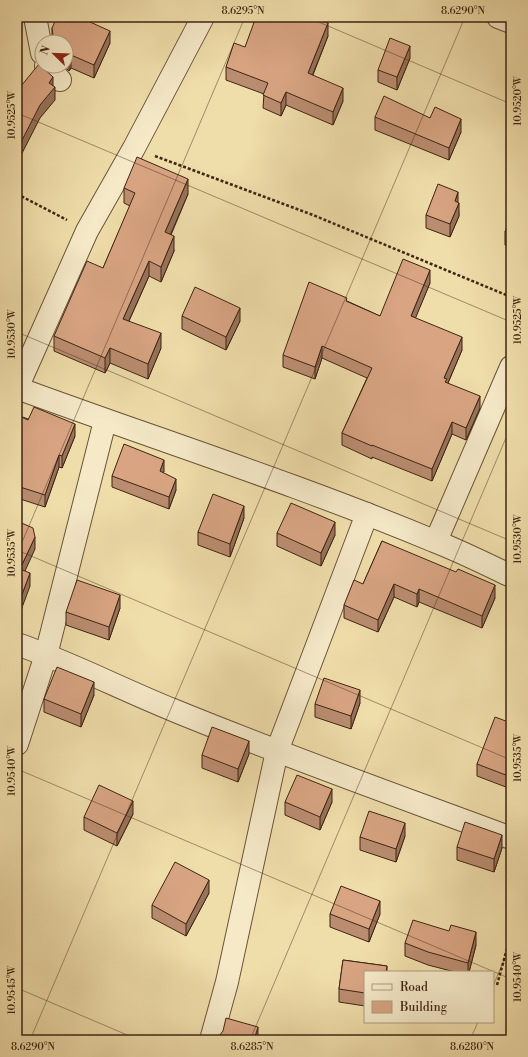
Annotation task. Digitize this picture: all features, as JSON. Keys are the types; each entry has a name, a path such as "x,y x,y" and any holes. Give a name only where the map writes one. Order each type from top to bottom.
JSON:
{"street":[{"path":"35,17 38,34"},
{"path":"203,17 134,148 87,230 17,388 105,421 172,442 367,514 436,541 511,576"},
{"path":"498,17 511,22"},
{"path":"436,541 511,367"},
{"path":"17,744 46,654 105,421"},
{"path":"211,1040 228,982 277,751 367,514"},
{"path":"17,644 46,654 172,710 277,751 511,838"}],"path":[{"path":"134,148 313,215 511,297"},
{"path":"17,194 87,230"},
{"path":"497,985 511,934"}],"building":[{"path":"57,17 79,17 110,31 94,65 74,56 74,34 53,34 52,28"},
{"path":"256,17 311,17 328,23 308,73 343,88 333,112 286,92 281,103 263,95 268,83 226,67 234,43 245,47"},
{"path":"390,38 410,46 397,77 378,70"},
{"path":"34,70 34,74 50,74 53,77 49,83 55,87 40,105 17,150 17,91"},
{"path":"384,96 430,118 435,107 461,119 449,148 375,117"},
{"path":"137,157 188,179 165,232 174,236 161,267 149,261 123,319 161,333 148,364 110,348 105,358 54,336 87,261 103,268 135,193 124,188"},
{"path":"438,184 458,192 455,201 459,203 450,224 426,215"},
{"path":"511,217 511,235 505,232"},
{"path":"403,259 430,270 411,316 462,337 444,378 447,379 445,382 480,396 466,428 452,422 432,469 342,433 372,368 322,346 315,367 283,355 309,282 347,298 346,301 380,316"},
{"path":"195,287 240,308 226,337 182,316"},
{"path":"34,407 75,424 62,456 59,455 45,495 17,486 17,415 28,420"},
{"path":"124,444 164,460 160,471 176,479 169,497 112,476"},
{"path":"213,494 244,506 230,544 198,532"},
{"path":"291,503 335,522 321,553 277,533"},
{"path":"17,521 33,528 35,537 20,569 30,573 17,608"},
{"path":"382,541 456,572 458,569 495,585 482,616 419,589 417,594 394,584 378,620 344,605 354,580 363,584"},
{"path":"77,580 120,595 109,627 66,612"},
{"path":"57,667 94,682 81,714 44,699"},
{"path":"324,678 360,690 351,716 315,704"},
{"path":"495,717 511,723 511,777 477,764"},
{"path":"212,727 249,741 238,769 202,755"},
{"path":"297,775 332,789 320,817 285,802"},
{"path":"99,785 133,801 117,833 84,817"},
{"path":"369,811 405,823 396,849 360,837"},
{"path":"465,822 502,835 494,859 457,847"},
{"path":"175,862 209,880 186,924 152,905"},
{"path":"341,886 380,901 369,929 330,914"},
{"path":"413,920 449,931 451,925 476,932 468,963 428,952 405,943"},
{"path":"343,960 387,966 386,971 364,971 364,993 339,989"},
{"path":"226,1018 258,1027 254,1040 217,1040 223,1031"}]}
